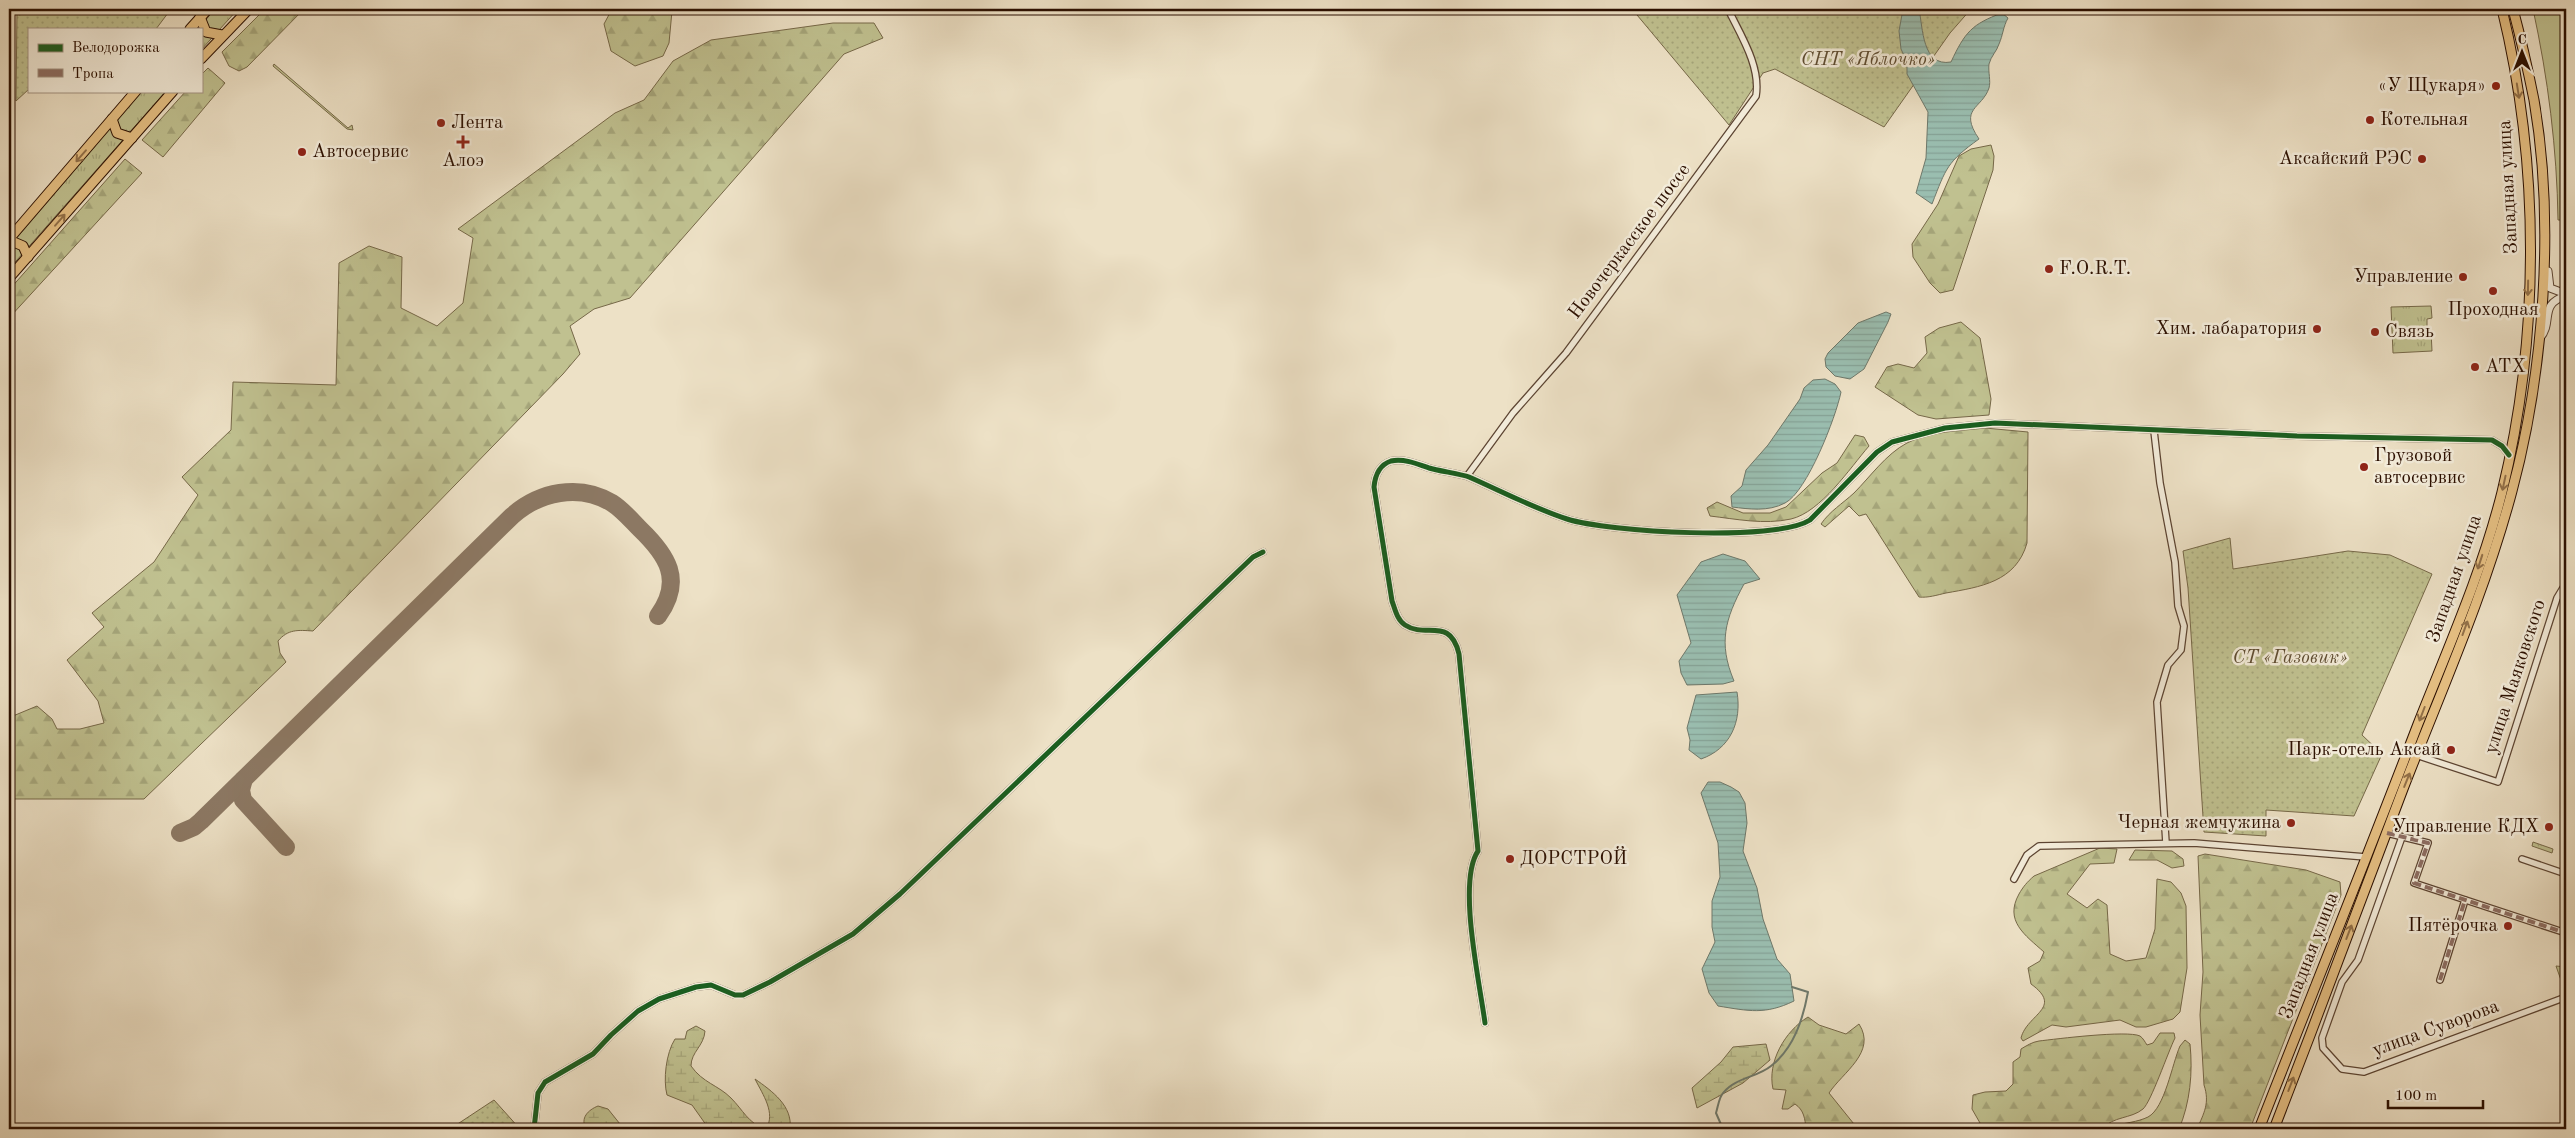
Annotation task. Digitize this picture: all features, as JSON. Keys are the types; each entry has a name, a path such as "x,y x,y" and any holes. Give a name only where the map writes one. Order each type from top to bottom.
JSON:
{"main road":[{"path":"191,28 208,9"},
{"path":"202,58 248,9"},
{"name":"Западная улица","path":"2259,1129 2477,569 2502,494 2524,371 2530,217 2525,135 2502,9"},
{"name":"Западная улица","path":"2274,1129 2462,638 2512,493 2536,376 2540,338 2544,242 2540,158 2534,103 2513,9"},
{"path":"200,17 206,32 222,35"},
{"path":"28,257 23,246 9,240 135,92"},
{"path":"9,278 172,92"},
{"path":"112,119 117,133 132,138"}],"street":[{"name":"Новочеркасское шоссе","path":"1467,476 1513,413 1566,353 1756,96 1756,79 1748,49 1728,9"},
{"path":"2544,242 2550,288 2566,295"},
{"path":"2540,338 2545,332 2548,310 2552,303 2566,295"},
{"path":"1485,1023 1468,901 1471,861 1478,852 1459,654 1452,638 1447,634 1408,627 1397,616 1392,601 1374,487 1378,471 1391,461 1411,463 1456,476 1467,476 1484,486 1567,519 1614,529 1765,532 1800,526 1825,506 1877,452 1892,442 1918,433 1995,423 2154,430 2492,440 2502,446 2510,455"},
{"path":"2154,430 2160,483 2175,562 2178,606 2184,626 2184,640 2181,650 2168,665 2157,702 2166,842"},
{"path":"534,1129 538,1093 545,1082 594,1054 610,1035 638,1011 659,999 696,987 711,985 743,995 770,982 853,934 900,894 1253,557 1263,552"},
{"name":"улица Маяковского","path":"2416,755 2498,782 2557,598 2566,584"},
{"path":"2566,734 2566,742"},
{"path":"2387,833 2428,843 2414,883 2566,933"},
{"name":"Западная улица","path":"2323,1048 2322,1038 2326,1023 2342,982 2358,960 2402,837"},
{"path":"2014,879 2027,855 2039,846 2166,842 2366,857"},
{"path":"2522,859 2566,874"},
{"path":"2440,980 2465,900"},
{"name":"улица Суворова","path":"2323,1048 2342,1069 2364,1072 2566,998"}],"green space":[{"path":"17,9 171,9 157,28 28,28 28,90 16,101"},
{"path":"215,9 238,9 202,49 202,28 199,28"},
{"path":"265,9 304,9 247,67 239,71 229,66 222,52"},
{"path":"612,9 677,9 672,11 669,43 663,56 635,66 611,51 604,24"},
{"name":"СНТ «Яблочко»","path":"1632,9 1971,9 1950,33 1884,127 1775,69 1763,73 1729,125"},
{"path":"2533,9 2566,9 2566,220 2558,220 2551,114"},
{"path":"833,23 874,23 883,38 844,54 630,298 594,309 570,326 580,354 563,374 313,631 290,632 278,641 280,653 286,662 144,799 9,799 9,710 13,716 37,706 52,719 57,729 80,729 104,723 98,701 67,660 104,627 92,613 154,562 198,495 182,477 231,430 233,382 336,385 339,263 369,246 402,257 401,308 437,326 463,303 473,238 458,229 615,113 644,100 673,61 711,40"},
{"path":"274,64 348,128 352,125 353,130 347,129 273,66"},
{"path":"208,68 225,83 163,157 142,140 185,92 202,92 202,74"},
{"path":"141,92 165,92 9,269 9,247"},
{"path":"1991,145 1994,156 1993,170 1953,290 1940,293 1930,283 1913,257 1912,244 1938,204 1959,156 1971,149"},
{"path":"125,159 142,173 9,318 9,290"},
{"path":"2431,306 2432,318 2427,319 2427,331 2431,331 2432,351 2393,353 2391,307"},
{"path":"1961,322 1980,338 1991,399 1989,415 1936,419 1918,415 1875,387 1887,367 1898,364 1914,368 1927,353 1925,337 1939,328"},
{"path":"1985,428 2028,432 2027,543 2022,556 2006,574 1984,585 1929,597 1919,597 1866,514 1859,516 1849,506 1825,527 1821,524 1832,511 1854,493 1885,459 1907,443 1935,434"},
{"path":"1855,435 1864,437 1869,446 1824,499 1802,515 1781,521 1750,521 1710,516 1707,508 1717,502 1743,513 1770,513 1786,507 1822,473 1837,463"},
{"name":"СТ «Газовик»","path":"2230,538 2233,569 2348,551 2390,555 2432,574 2362,735 2382,754 2354,816 2266,810 2266,836 2204,832 2188,588 2183,551"},
{"path":"2533,842 2553,849 2552,853 2532,846"},
{"path":"2100,848 2117,849 2114,863 2090,864 2067,894 2087,908 2098,899 2107,905 2110,954 2126,961 2146,958 2155,929 2157,879 2171,882 2181,893 2186,906 2187,968 2180,1012 2173,1019 2146,1027 2136,1027 2120,1020 2066,1027 2052,1025 2023,1041 2021,1038 2025,1030 2044,1005 2044,999 2040,992 2031,984 2028,968 2040,961 2044,952 2019,927 2015,920 2015,904 2022,889 2034,876"},
{"path":"2135,850 2172,851 2183,859 2184,866 2172,868 2157,860 2129,860"},
{"path":"2205,854 2306,870 2340,882 2341,895 2250,1129 2197,1129 2206,1103 2200,1015 2203,972 2198,856"},
{"path":"2556,966 2566,967 2566,982 2562,983"},
{"path":"1808,1017 1819,1025 1846,1034 1859,1024 1864,1044 1861,1053 1829,1093 1858,1129 1806,1129 1804,1115 1798,1106 1795,1104 1788,1109 1782,1109 1786,1090 1773,1089 1772,1079 1775,1058 1792,1030"},
{"path":"696,1026 705,1031 691,1066 700,1076 731,1098 750,1120 765,1129 709,1129 692,1105 667,1095 665,1082 669,1052 675,1039 685,1039 687,1031"},
{"path":"2160,1033 2174,1033 2175,1038 2146,1105 2133,1115 2111,1122 2102,1129 1977,1129 1980,1123 1972,1109 1973,1095 1985,1092 2006,1091 2013,1084 2013,1062 2020,1057 2021,1049 2029,1044 2039,1041 2091,1036 2133,1034 2140,1036 2147,1045 2153,1043"},
{"path":"2185,1040 2190,1044 2191,1077 2186,1109 2179,1129 2111,1129 2113,1126 2144,1119 2154,1112 2163,1095 2180,1046"},
{"path":"1766,1044 1770,1060 1743,1083 1697,1108 1692,1088 1721,1062 1733,1047"},
{"path":"755,1079 774,1094 785,1106 790,1121 790,1129 766,1129 770,1117 769,1110"},
{"path":"494,1100 520,1129 450,1129"},
{"path":"598,1106 608,1109 624,1129 586,1129 584,1121 586,1115"}],"shaded area":[{"path":"1903,9 1919,9 1923,35 1929,52 1941,62 1951,62 1965,36 1976,25 2002,13 2008,18 1998,47 1989,64 1989,88 1971,115 1973,129 1979,139 1954,160 1941,182 1932,204 1916,193 1926,158 1928,112 1907,74 1907,62 1901,49 1899,31"},
{"path":"1886,312 1891,314 1888,322 1864,369 1850,379 1835,376 1826,367 1825,359 1828,353 1858,323"},
{"path":"1825,379 1835,384 1841,392 1827,435 1802,485 1794,496 1779,506 1759,509 1732,507 1731,496 1742,486 1746,470 1768,445 1800,399 1804,388 1813,380"},
{"path":"1723,554 1745,561 1760,579 1744,584 1728,620 1725,643 1726,655 1734,681 1723,684 1687,685 1681,673 1679,661 1691,643 1677,595 1701,562"},
{"path":"1737,692 1738,714 1732,733 1720,749 1701,759 1689,750 1690,740 1687,728 1696,695"},
{"path":"1708,782 1720,782 1731,787 1739,792 1745,803 1747,823 1743,851 1757,888 1763,919 1777,959 1790,974 1794,1001 1784,1005 1757,1011 1718,1006 1709,993 1702,969 1715,942 1712,927 1712,901 1720,877 1718,843 1701,793"}],"waterway":[{"path":"1723,1129 1716,1113 1722,1094 1734,1084 1771,1066 1786,1051 1796,1032 1808,992 1792,987"}],"taxiway":[{"path":"180,833 194,827 201,821 512,516 534,501 560,493 586,493 612,503 623,512 658,548 669,569 670,591 666,603 658,616"},
{"path":"244,779 241,790 243,800 286,847"}],"marked path":[{"path":"2387,833 2428,843 2414,883 2566,933"},
{"path":"2440,980 2465,900"}],"cycle path":[{"path":"1485,1023 1475,960 1470,909 1472,866 1478,851 1459,654 1455,642 1450,635 1436,630 1413,629 1402,623 1395,611 1374,487 1378,471 1383,465 1396,460 1405,461 1469,477 1542,510 1588,524 1652,531 1729,533 1791,527 1810,520 1877,452 1892,442 1945,428 1995,423 2297,436 2492,440 2502,446 2509,455"},
{"path":"534,1129 538,1093 545,1082 593,1054 638,1011 659,999 696,987 711,985 735,995 743,995 770,982 853,934 900,894 1253,557 1263,552"}],"place":[{"name":"«У Щукаря»","path":"2496,86"},
{"name":"Котельная","path":"2370,120"},
{"name":"Лента","path":"441,123"},
{"name":"Алоэ","path":"463,142"},
{"name":"Автосервис","path":"302,152"},
{"name":"Аксайский РЭС","path":"2422,159"},
{"name":"F.O.R.T.","path":"2049,269"},
{"name":"Управление","path":"2463,277"},
{"name":"Проходная","path":"2493,291"},
{"name":"Хим. лабаратория","path":"2317,329"},
{"name":"Связь","path":"2375,332"},
{"name":"АТХ","path":"2475,367"},
{"name":"Грузовой автосервис","path":"2364,467"},
{"name":"Парк-отель Аксай","path":"2451,750"},
{"name":"Черная жемчужина","path":"2291,823"},
{"name":"Управление КДХ","path":"2549,827"},
{"name":"ДОРСТРОЙ","path":"1510,859"},
{"name":"Пятёрочка","path":"2508,926"}]}
